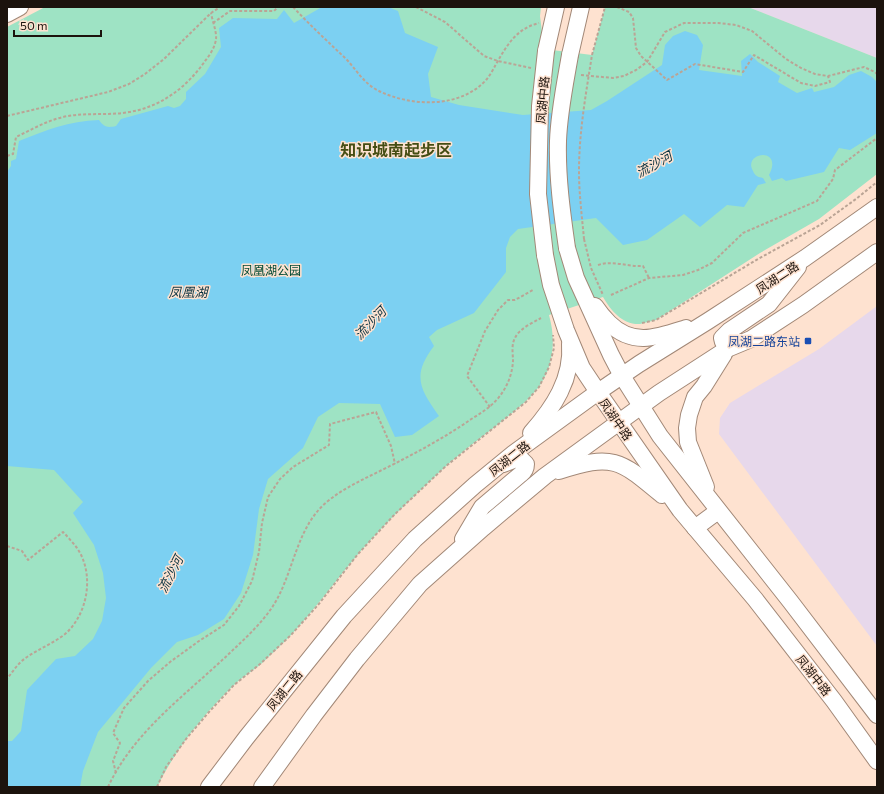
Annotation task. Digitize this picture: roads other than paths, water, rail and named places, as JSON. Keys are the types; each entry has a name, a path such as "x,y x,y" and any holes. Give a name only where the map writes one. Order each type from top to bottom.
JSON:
{"street":[{"path":"7,14 20,7"},
{"name":"凤湖中路","path":"556,7 546,51 540,106 538,194 545,255 551,285 582,368 680,510 759,605 834,701 877,761"},
{"name":"凤湖中路","path":"580,7 570,56 558,141 560,194 567,248 576,278 622,376 660,436 877,714"},
{"name":"凤湖二路","path":"209,787 246,738 349,611 415,539 442,514 514,453 598,392 805,258 877,207"},
{"path":"262,787 314,715 378,633 420,584 498,514 545,476 659,393 727,349 751,339 803,305 877,252"},
{"path":"751,339 734,344 727,344 723,342 722,338 729,331 770,304 805,258"},
{"path":"582,291 609,323 628,336 639,339 648,338 708,321"},
{"path":"514,453 544,418 563,387 570,362 570,338 560,312"},
{"path":"695,528 714,506 688,442 687,428 689,415 695,397 704,386 727,349"},
{"path":"456,551 482,507 521,474 525,470 526,464 521,459 516,459 497,467"},
{"path":"545,476 582,464 595,461 610,461 623,465 635,472 680,510"}],"water":[{"name":"凤凰湖","path":"322,7 388,7 398,11 405,33 438,47 428,74 431,97 459,105 523,115 591,110 662,65 665,45 673,36 685,31 697,35 703,45 699,70 742,76 741,61 750,54 758,62 780,76 778,82 797,93 812,88 814,92 834,87 849,75 861,71 872,77 877,82 877,133 850,150 839,148 824,172 786,181 782,178 772,181 769,175 772,166 771,159 768,156 757,156 751,165 753,171 757,176 763,178 766,183 758,185 744,207 727,205 700,227 684,214 647,240 623,245 596,218 518,229 510,237 506,248 506,272 474,313 437,330 429,337 434,346 423,365 421,381 427,397 439,416 412,435 395,437 380,404 339,403 318,417 303,448 268,479 259,509 253,555 241,593 224,619 198,635 177,642 151,668 98,732 83,771 80,787 7,787 7,741 12,741 21,731 27,690 56,659 75,656 93,639 102,621 106,598 103,573 94,545 73,513 83,502 54,470 7,466 7,172 11,166 11,161 16,159 19,141 67,124 99,120 102,124 108,127 113,127 116,126 121,119 168,106 174,108 180,106 186,99 186,92 205,74 221,47 219,28 233,18 277,19 284,10 294,23"}],"place":[{"name":"凤湖二路东站","path":"808,341"}],"district":[{"name":"知识城南起步区","path":"396,149"}],"water label":[{"name":"流沙河","path":"654,164"},
{"name":"流沙河","path":"370,323"},
{"name":"流沙河","path":"170,574"}],"park label":[{"name":"凤凰湖公园","path":"271,270"}]}
